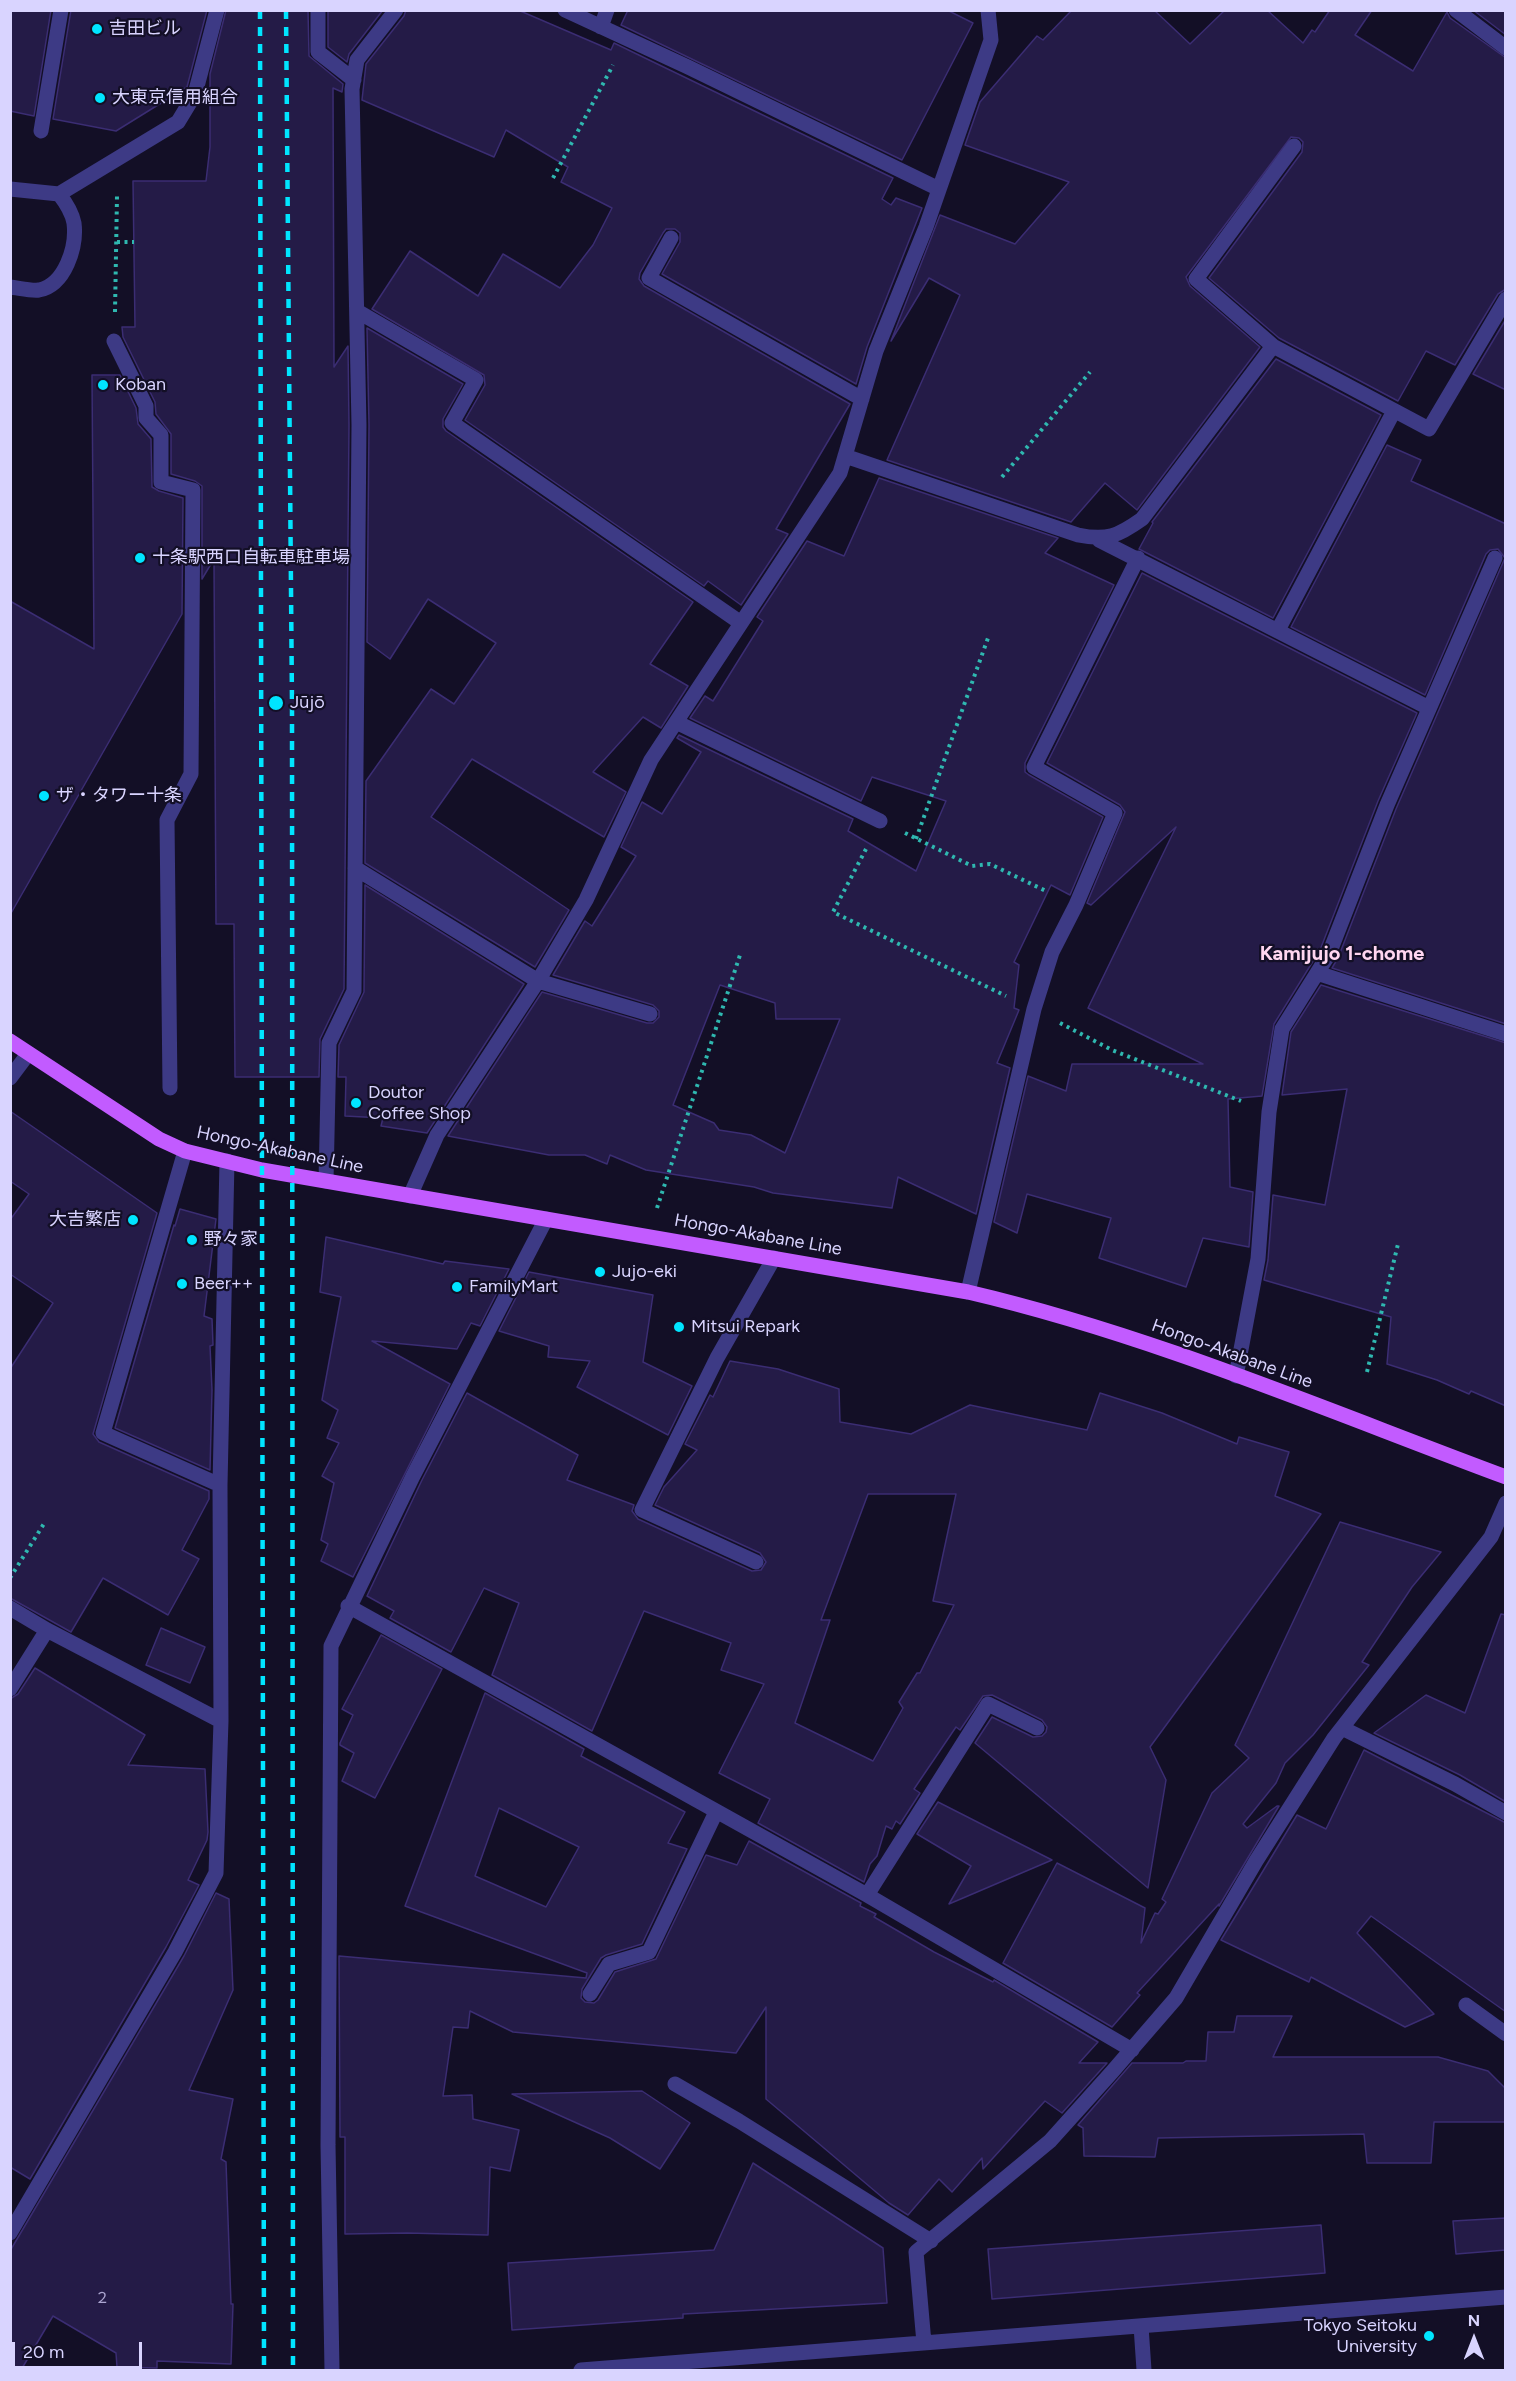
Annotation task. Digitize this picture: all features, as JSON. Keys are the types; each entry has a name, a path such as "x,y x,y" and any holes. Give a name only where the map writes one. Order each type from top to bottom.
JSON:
{"main road":[{"name":"Hongo-Akabane Line","path":"10,1041 159,1139 185,1151 262,1170 968,1292 1036,1308 1105,1328 1506,1477"}],"street":[{"path":"41,131 60,10"},
{"path":"10,189 58,194 178,122 195,94 217,10"},
{"path":"318,10 318,52 354,80"},
{"path":"326,1181 329,1043 354,991 360,425 354,80 357,60 396,10"},
{"path":"565,10 939,189"},
{"path":"601,27 607,10"},
{"path":"410,1196 437,1135 538,981 586,900 651,760 840,473 876,351 939,189 991,40 988,10"},
{"path":"1456,10 1506,48"},
{"path":"1294,146 1196,279 1274,346 1429,429 1506,299"},
{"path":"10,287 40,290 60,279 72,249 74,224 69,207 58,194"},
{"path":"671,238 649,278 862,399"},
{"path":"357,311 476,380 452,423 741,623"},
{"path":"114,340 146,406 146,418 161,435 161,482 193,490 191,774 167,820 170,1088"},
{"path":"1099,540 1124,532 1142,519 1274,346"},
{"path":"1278,630 1394,411"},
{"path":"845,456 1078,535 1099,540 1429,708"},
{"path":"968,1292 1034,1009 1052,951 1076,905 1115,813 1034,767 1138,558"},
{"path":"1236,1376 1257,1259 1269,1112 1282,1029 1329,954 1387,805 1495,558"},
{"path":"676,722 880,821"},
{"path":"355,868 538,981 650,1014"},
{"path":"1317,972 1506,1034"},
{"path":"10,1078 28,1054"},
{"path":"185,1151 103,1433 220,1485"},
{"path":"10,2233 175,1952 216,1873 221,1721 220,1485 227,1161"},
{"path":"332,2370 328,2145 331,1646 348,1606 546,1219"},
{"path":"756,1562 642,1510 717,1358 774,1258"},
{"path":"924,2343 916,2252 1050,2141 1176,1998 1256,1861 1342,1728 1491,1537 1506,1503"},
{"path":"348,1606 867,1895 1132,2050"},
{"path":"10,1608 47,1630 221,1721"},
{"path":"10,1689 47,1630"},
{"path":"867,1895 988,1704 1037,1728"},
{"path":"1342,1728 1455,1784 1506,1813"},
{"path":"590,1994 609,1964 649,1952 716,1812"},
{"path":"1466,2005 1506,2034"},
{"path":"675,2084 739,2121 931,2241"},
{"path":"581,2370 1506,2297"},
{"path":"1141,2326 1144,2370"}],"path":[{"path":"553,178 618,56"},
{"path":"114,340 117,196"},
{"path":"117,242 134,242"},
{"path":"981,502 1090,372"},
{"path":"916,839 988,638"},
{"path":"1076,905 990,864 972,866 880,821 833,912 1034,1009 1112,1050 1269,1112"},
{"path":"647,1236 741,952"},
{"path":"1367,1372 1398,1244"},
{"path":"10,1578 45,1522"}],"building":[{"path":"10,10 51,10 34,116 10,111"},
{"path":"71,10 207,10 187,87 116,131 53,119"},
{"path":"226,10 308,10 309,56 343,84 342,92 333,88 334,367 348,346 349,425 344,989 320,1039 319,1077 235,1077 234,924 216,924 214,559 202,579 202,486 195,481 171,474 171,434 156,414 155,402 123,337 122,327 135,327 133,181 206,181 210,147 210,74"},
{"path":"328,10 383,10 349,54 347,62 328,47"},
{"path":"406,10 518,10 611,50 614,43 893,178 882,199 891,205 896,198 922,208 867,347 856,384 662,274 680,242 680,233 675,229 666,229 640,273 639,279 644,286 850,404 776,529 788,534 741,605 708,581 704,586 465,420 485,385 484,375 372,309 410,251 478,296 503,254 560,288 593,245 612,208 561,182 568,167 506,130 494,157 362,100 366,64 404,16"},
{"path":"628,10 947,10 973,23 902,160 621,25"},
{"path":"1072,10 1154,10 1190,44 1225,10 1267,10 1303,43 1312,30 1315,32 1330,10 1372,10 1355,35 1413,71 1447,12 1450,18 1506,58 1506,289 1498,294 1455,365 1426,351 1398,401 1279,338 1209,278 1302,152 1303,142 1299,138 1291,137 1186,277 1190,286 1260,347 1137,510 1105,483 1071,522 887,460 960,295 929,278 891,341 940,215 1015,244 1069,182 965,145 980,102 1037,36 1043,40"},
{"path":"1473,10 1506,10 1506,35"},
{"path":"1506,319 1506,390 1473,374"},
{"path":"367,328 463,384 443,419 443,427 446,431 693,602 650,664 688,686 661,728 643,717 593,772 626,792 604,837 472,759 431,817 569,910 535,967 365,863 366,781 431,689 454,704 496,643 428,599 390,659 367,642 369,425"},
{"path":"1276,359 1381,415 1273,618 1139,549 1152,522"},
{"path":"92,375 120,375 136,408 138,424 151,439 152,487 183,498 182,614 10,915 10,601 94,649"},
{"path":"1387,445 1421,460 1411,481 1506,524 1506,1024 1332,968 1338,958 1396,809 1505,558 1498,549 1490,550 1486,554 1425,695 1291,627"},
{"path":"879,478 1058,538 1045,553 1114,585 1025,763 1025,772 1029,775 1103,817 1070,895 1051,885 1014,962 1019,965 1014,1008 1019,1010 997,1063 1010,1068 976,1214 898,1177 892,1208 773,1193 754,1187 646,1170 610,1155 607,1164 585,1155 549,1155 448,1136 542,992 647,1023 653,1023 659,1017 659,1011 653,1005 553,975 585,921 592,926 636,856 621,847 642,802 662,814 701,752 677,738 679,735 853,819 848,831 916,871 946,801 872,777 861,801 690,718 705,696 713,701 763,621 757,617 807,541 844,556","holes":["720,985 775,1003 776,1019 840,1019 785,1153 751,1135 719,1130 714,1123 673,1105"]},
{"path":"1142,573 1417,713 1378,801 1320,950 1274,1024 1262,1096 1228,1099 1230,1187 1253,1192 1249,1247 1203,1238 1186,1287 1099,1258 1111,1218 1027,1194 1017,1233 994,1222 1028,1076 1066,1091 1072,1064 1203,1064 1088,1008 1176,827 1091,905 1087,903 1125,812 1120,805 1047,763"},
{"path":"365,885 524,984 427,1133 381,1126 383,1118 345,1116 346,1077 338,1077 339,1045 364,992"},
{"path":"1321,985 1506,1043 1506,1406 1471,1391 1469,1394 1437,1380 1387,1364 1391,1317 1264,1280 1268,1260 1273,1195 1325,1205 1347,1089 1282,1095 1291,1032"},
{"path":"10,1111 157,1213 93,1434 99,1442 209,1491 209,1499 182,1550 199,1559 168,1615 103,1578 71,1632 10,1598 10,1369 53,1303 10,1274 10,1220 29,1194 10,1181"},
{"path":"180,1209 216,1219 204,1316 212,1319 210,1470 115,1428"},
{"path":"326,1237 443,1264 445,1261 509,1269 480,1326 471,1323 457,1349 372,1341 450,1384 353,1577 321,1561 328,1544 321,1540 334,1483 322,1476 339,1443 327,1438 338,1410 322,1400 341,1297 320,1292"},
{"path":"529,1272 653,1295 643,1362 692,1386 668,1435 577,1387 590,1361 548,1357 549,1346 499,1331"},
{"path":"730,1361 778,1369 839,1389 840,1422 911,1434 970,1405 1087,1430 1100,1393 1162,1413 1237,1444 1239,1437 1289,1452 1275,1496 1321,1514 1150,1747 1166,1780 1148,1888 975,1743 992,1717 1033,1737 1042,1736 1046,1732 1047,1727 1042,1720 992,1695 983,1696 960,1730 956,1727 914,1789 920,1793 900,1824 896,1821 892,1829 886,1826 877,1856 870,1864 864,1882 758,1823 770,1799 719,1773 764,1684 721,1670 731,1643 644,1611 592,1731 492,1675 519,1603 484,1588 451,1652 390,1618 394,1611 367,1596 422,1480 467,1393 578,1455 567,1480 634,1505 632,1511 638,1519 752,1571 761,1570 766,1562 760,1553 655,1505 664,1487 697,1450 685,1444 710,1395 713,1397","holes":["868,1494 956,1494 933,1601 954,1605 920,1673 917,1673 899,1702 903,1708 873,1761 795,1723 830,1620 821,1620"]},
{"path":"1340,1522 1441,1552 1412,1587 1362,1662 1369,1665 1313,1735 1285,1763 1276,1783 1243,1824 1247,1828 1279,1806 1219,1906 1219,1904 1137,1993 1140,1995 1112,2027 1003,1963 1057,1863 1145,1908 1141,1943 1155,1913 1158,1914 1166,1902 1162,1899 1212,1793 1249,1758 1235,1745"},
{"path":"1501,1614 1506,1615 1506,1802 1460,1775 1374,1733 1426,1695 1465,1713"},
{"path":"161,1628 205,1647 190,1683 146,1665"},
{"path":"381,1635 442,1669 375,1798 342,1781 354,1753 340,1743 353,1715 342,1709"},
{"path":"35,1668 145,1735 128,1765 205,1769 208,1832 207,1840 188,1880 199,1885 166,1947 30,2179 10,2167 10,1699 18,1694"},
{"path":"485,1693 584,1749 581,1756 685,1812 668,1843 687,1849 642,1944 601,1958 582,1989 581,1998 585,2002 594,2003 598,2000 615,1972 656,1959 706,1855 737,1865 749,1841 861,1903 860,1906 876,1914 874,1917 934,1952 993,1982 994,1980 1098,2042 1079,2063 1107,2063 1062,2113 1045,2101 983,2169 982,2158 952,2192 939,2179 908,2215 889,2203 766,2099 766,2007 736,2053 513,2032 470,2011 468,2028 453,2027 443,2096 472,2095 473,2119 519,2130 510,2171 490,2167 488,2235 345,2234 345,2137 340,2137 339,1956 586,1978 587,1973 405,1906","holes":["499,1808 579,1847 546,1907 475,1876"]},
{"path":"1364,1750 1506,1823 1506,2012 1371,1916 1357,1933 1434,2014 1405,2027 1311,1977 1309,1982 1221,1940 1297,1815 1326,1829"},
{"path":"938,1802 1052,1860 949,1904 971,1866 917,1834"},
{"path":"216,1893 229,1899 233,1990 189,2090 233,2099 221,2159 226,2162 231,2304 233,2304 231,2364 157,2361 157,2368 117,2367 116,2353 53,2316 21,2370 10,2370 10,2251 184,1956"},
{"path":"1237,2016 1292,2016 1273,2057 1438,2057 1488,2071 1506,2089 1506,2122 1434,2122 1431,2163 1367,2163 1364,2134 1158,2138 1155,2157 1084,2156 1083,2128 1078,2125 1132,2063 1206,2061 1208,2032 1234,2032"},
{"path":"642,2091 690,2123 660,2169 610,2138 512,2094"},
{"path":"753,2163 883,2248 887,2303 683,2314 683,2318 512,2330 508,2263 714,2250"},
{"path":"1506,2218 1506,2250 1456,2254 1453,2221"},
{"path":"1321,2225 1325,2273 992,2299 988,2249"}],"railway":[{"path":"260,10 264,2370"},
{"path":"286,10 292,704 293,2370"}],"place":[{"name":"吉田ビル","path":"97,29"},
{"name":"大東京信用組合","path":"100,98"},
{"name":"Koban","path":"103,385"},
{"name":"十条駅西口自転車駐車場","path":"140,558"},
{"name":"Jūjō","path":"276,703"},
{"name":"ザ・タワー十条","path":"44,796"},
{"name":"Doutor Coffee Shop","path":"356,1103"},
{"name":"大吉繁店","path":"133,1220"},
{"name":"野々家","path":"192,1240"},
{"name":"Jujo-eki","path":"600,1272"},
{"name":"Beer++","path":"182,1284"},
{"name":"FamilyMart","path":"457,1287"},
{"name":"Mitsui Repark","path":"679,1327"},
{"name":"Tokyo Seitoku University","path":"1429,2336"}],"district":[{"name":"Kamijujo 1-chome","path":"1342,954"}]}
